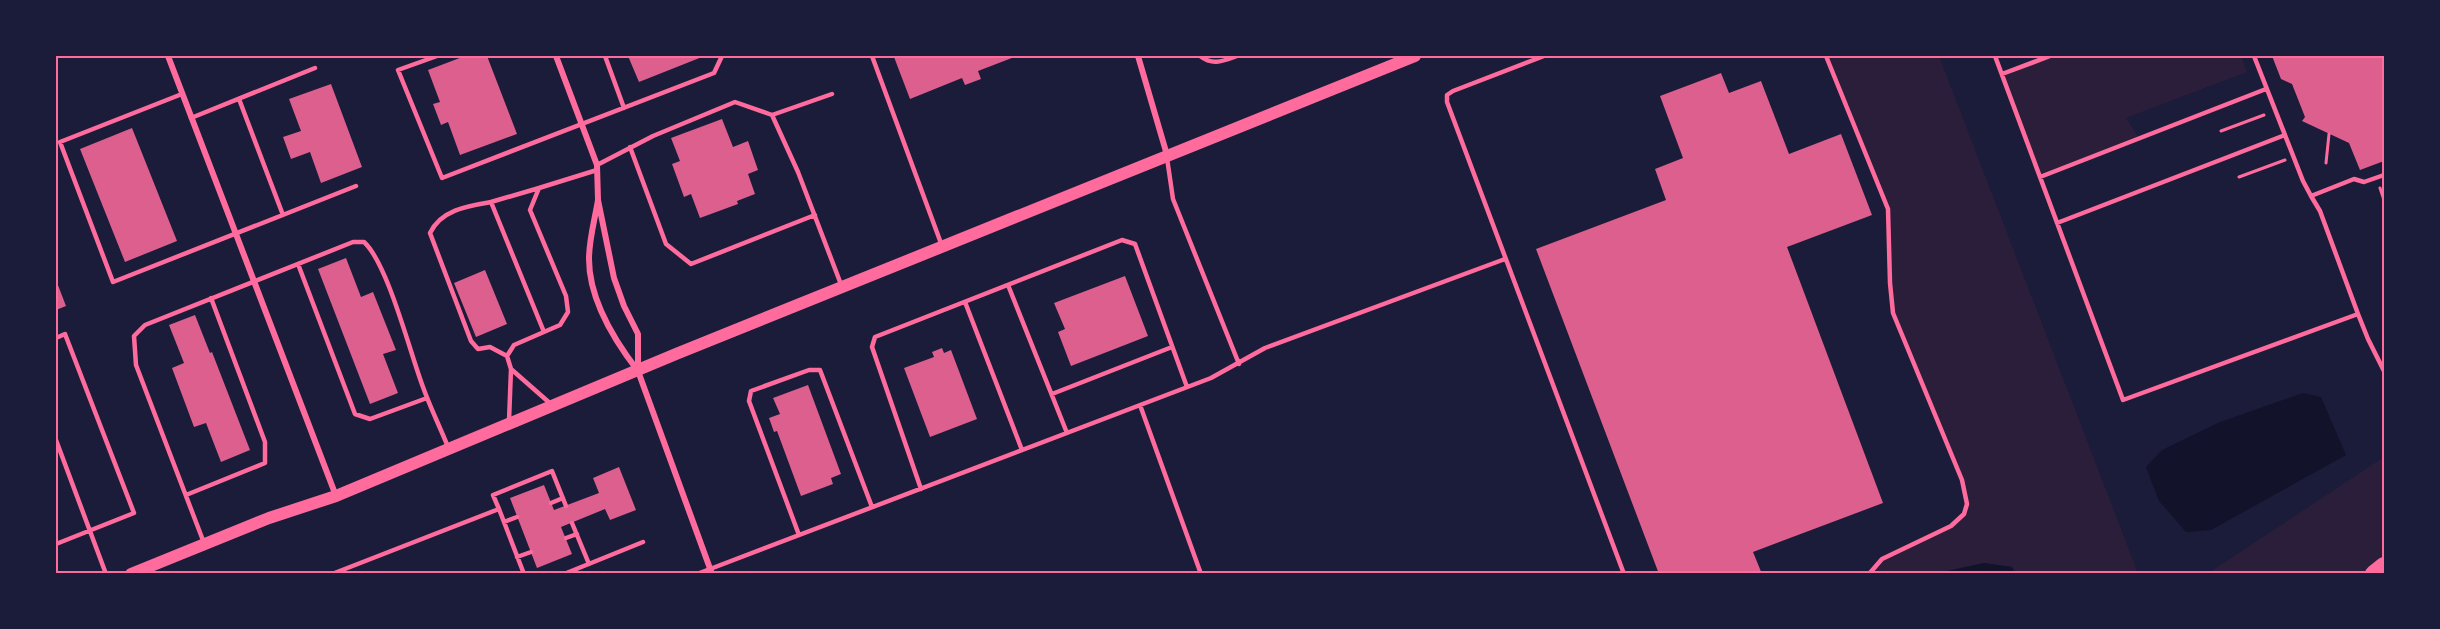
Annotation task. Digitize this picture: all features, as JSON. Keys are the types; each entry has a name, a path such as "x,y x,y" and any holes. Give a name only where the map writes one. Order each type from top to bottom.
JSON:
{"highway":[{"path":"2374,573 2385,566"}],"main road":[{"path":"131,573 269,518 336,496 842,286 1415,56"}],"street":[{"path":"168,56 336,496"},
{"path":"556,56 597,167 598,200 614,278 624,306 638,334 638,371"},
{"path":"1138,56 1167,155"},
{"path":"598,200 589,256 595,291 616,343 638,371 711,571"}],"lane":[{"path":"437,56 398,70 442,178 558,131 582,124 714,73 722,56"},
{"path":"605,56 624,108"},
{"path":"872,56 942,246"},
{"path":"1200,56 1207,60 1221,62 1237,56"},
{"path":"1544,56 1447,95 1447,102 1624,573"},
{"path":"1826,56 1888,209 1893,313 1962,480 1967,504 1964,514 1951,526 1882,559 1869,573"},
{"path":"1995,56 2123,400 2358,314"},
{"path":"2001,74 2050,56"},
{"path":"2254,56 2303,181 2320,211 2368,339 2385,371"},
{"path":"191,118 315,68"},
{"path":"2040,177 2266,89"},
{"path":"182,94 60,142 113,282 356,186"},
{"path":"509,425 511,369 507,356 490,347 478,349 471,341 430,233 435,222 443,215 475,204 491,202 539,188 597,167 630,147 735,102 772,115 832,94"},
{"path":"239,99 283,215"},
{"path":"772,115 798,172 842,286"},
{"path":"2057,223 2285,135"},
{"path":"630,147 666,244 691,264 815,215"},
{"path":"1167,155 1173,199 1239,364"},
{"path":"2312,196 2354,179 2364,183 2385,175"},
{"path":"507,356 514,345 560,325 568,312 565,294 530,210 539,188"},
{"path":"491,202 544,332"},
{"path":"921,489 872,347 875,337 1122,240 1135,244 1186,387"},
{"path":"205,544 136,365 134,336 146,324 353,242 364,242 373,249 427,398 449,450"},
{"path":"697,573 711,571 1186,387 1239,364 1265,348 1505,259"},
{"path":"298,264 355,414 370,419 427,398"},
{"path":"1008,285 1067,433"},
{"path":"186,495 265,464 266,442 212,298"},
{"path":"965,302 1022,450"},
{"path":"56,338 65,334 134,513 56,544"},
{"path":"1052,394 1172,346"},
{"path":"511,369 554,406"},
{"path":"799,535 749,401 752,391 809,370 820,370 872,507"},
{"path":"1140,405 1200,573"},
{"path":"56,440 106,573"},
{"path":"524,573 493,495 552,471 566,506"},
{"path":"551,503 563,498"},
{"path":"332,573 499,509"},
{"path":"504,522 517,517"},
{"path":"572,523 589,564"},
{"path":"566,538 577,534"},
{"path":"564,573 643,542"},
{"path":"518,557 531,552"}],"path":[{"path":"2222,131 2264,115"},
{"path":"2326,163 2329,134"},
{"path":"2239,177 2287,159"},
{"path":"2378,184 2385,200"}],"shaded area":[{"path":"1826,56 1939,56 2138,573 2015,573 2012,567 1984,563 1938,573 1869,573 1882,559 1951,526 1964,514 1967,504 1962,480 1893,313 1888,209"},
{"path":"2050,56 2241,56 2247,72 2126,118 2139,138 2040,177 2002,74"},
{"path":"2303,393 2321,397 2346,455 2211,530 2186,532 2159,501 2146,467 2162,450 2220,422"},
{"path":"2384,457 2384,566 2374,573 2207,574"},
{"path":"1984,563 2012,567 2015,573 1938,573"}],"building":[{"path":"465,56 487,56 517,134 460,155 448,122 441,125 433,104 440,102 428,70"},
{"path":"628,56 701,56 702,57 639,82"},
{"path":"1017,56 978,71 981,79 965,85 962,78 910,99 894,57"},
{"path":"2272,56 2384,56 2384,161 2360,170 2349,143 2302,121 2305,117 2292,84 2281,79"},
{"path":"1721,73 1729,93 1761,81 1789,154 1841,134 1872,215 1787,247 1883,503 1753,552 1762,574 1659,574 1536,249 1666,200 1655,169 1683,158 1660,96"},
{"path":"331,84 362,167 321,183 310,152 291,159 283,137 301,131 289,99"},
{"path":"722,119 733,147 748,141 758,170 748,174 755,194 737,201 738,204 700,218 691,194 684,197 672,164 680,161 671,138"},
{"path":"132,128 177,241 125,262 80,149"},
{"path":"346,258 361,297 373,292 396,350 383,354 398,393 370,404 318,269"},
{"path":"485,270 507,324 476,337 454,283"},
{"path":"1125,276 1148,336 1071,366 1058,332 1065,329 1054,303"},
{"path":"56,280 66,306 56,310"},
{"path":"195,315 250,450 221,462 206,423 194,427 172,368 184,363 169,325"},
{"path":"942,348 944,353 951,350 977,419 930,437 904,368 934,357 932,352"},
{"path":"808,385 841,474 831,478 833,484 801,496 777,431 774,432 769,418 780,414 773,398"},
{"path":"619,467 636,510 610,520 605,509 561,527 572,554 537,568 510,498 544,485 554,510 599,493 593,478"}]}
